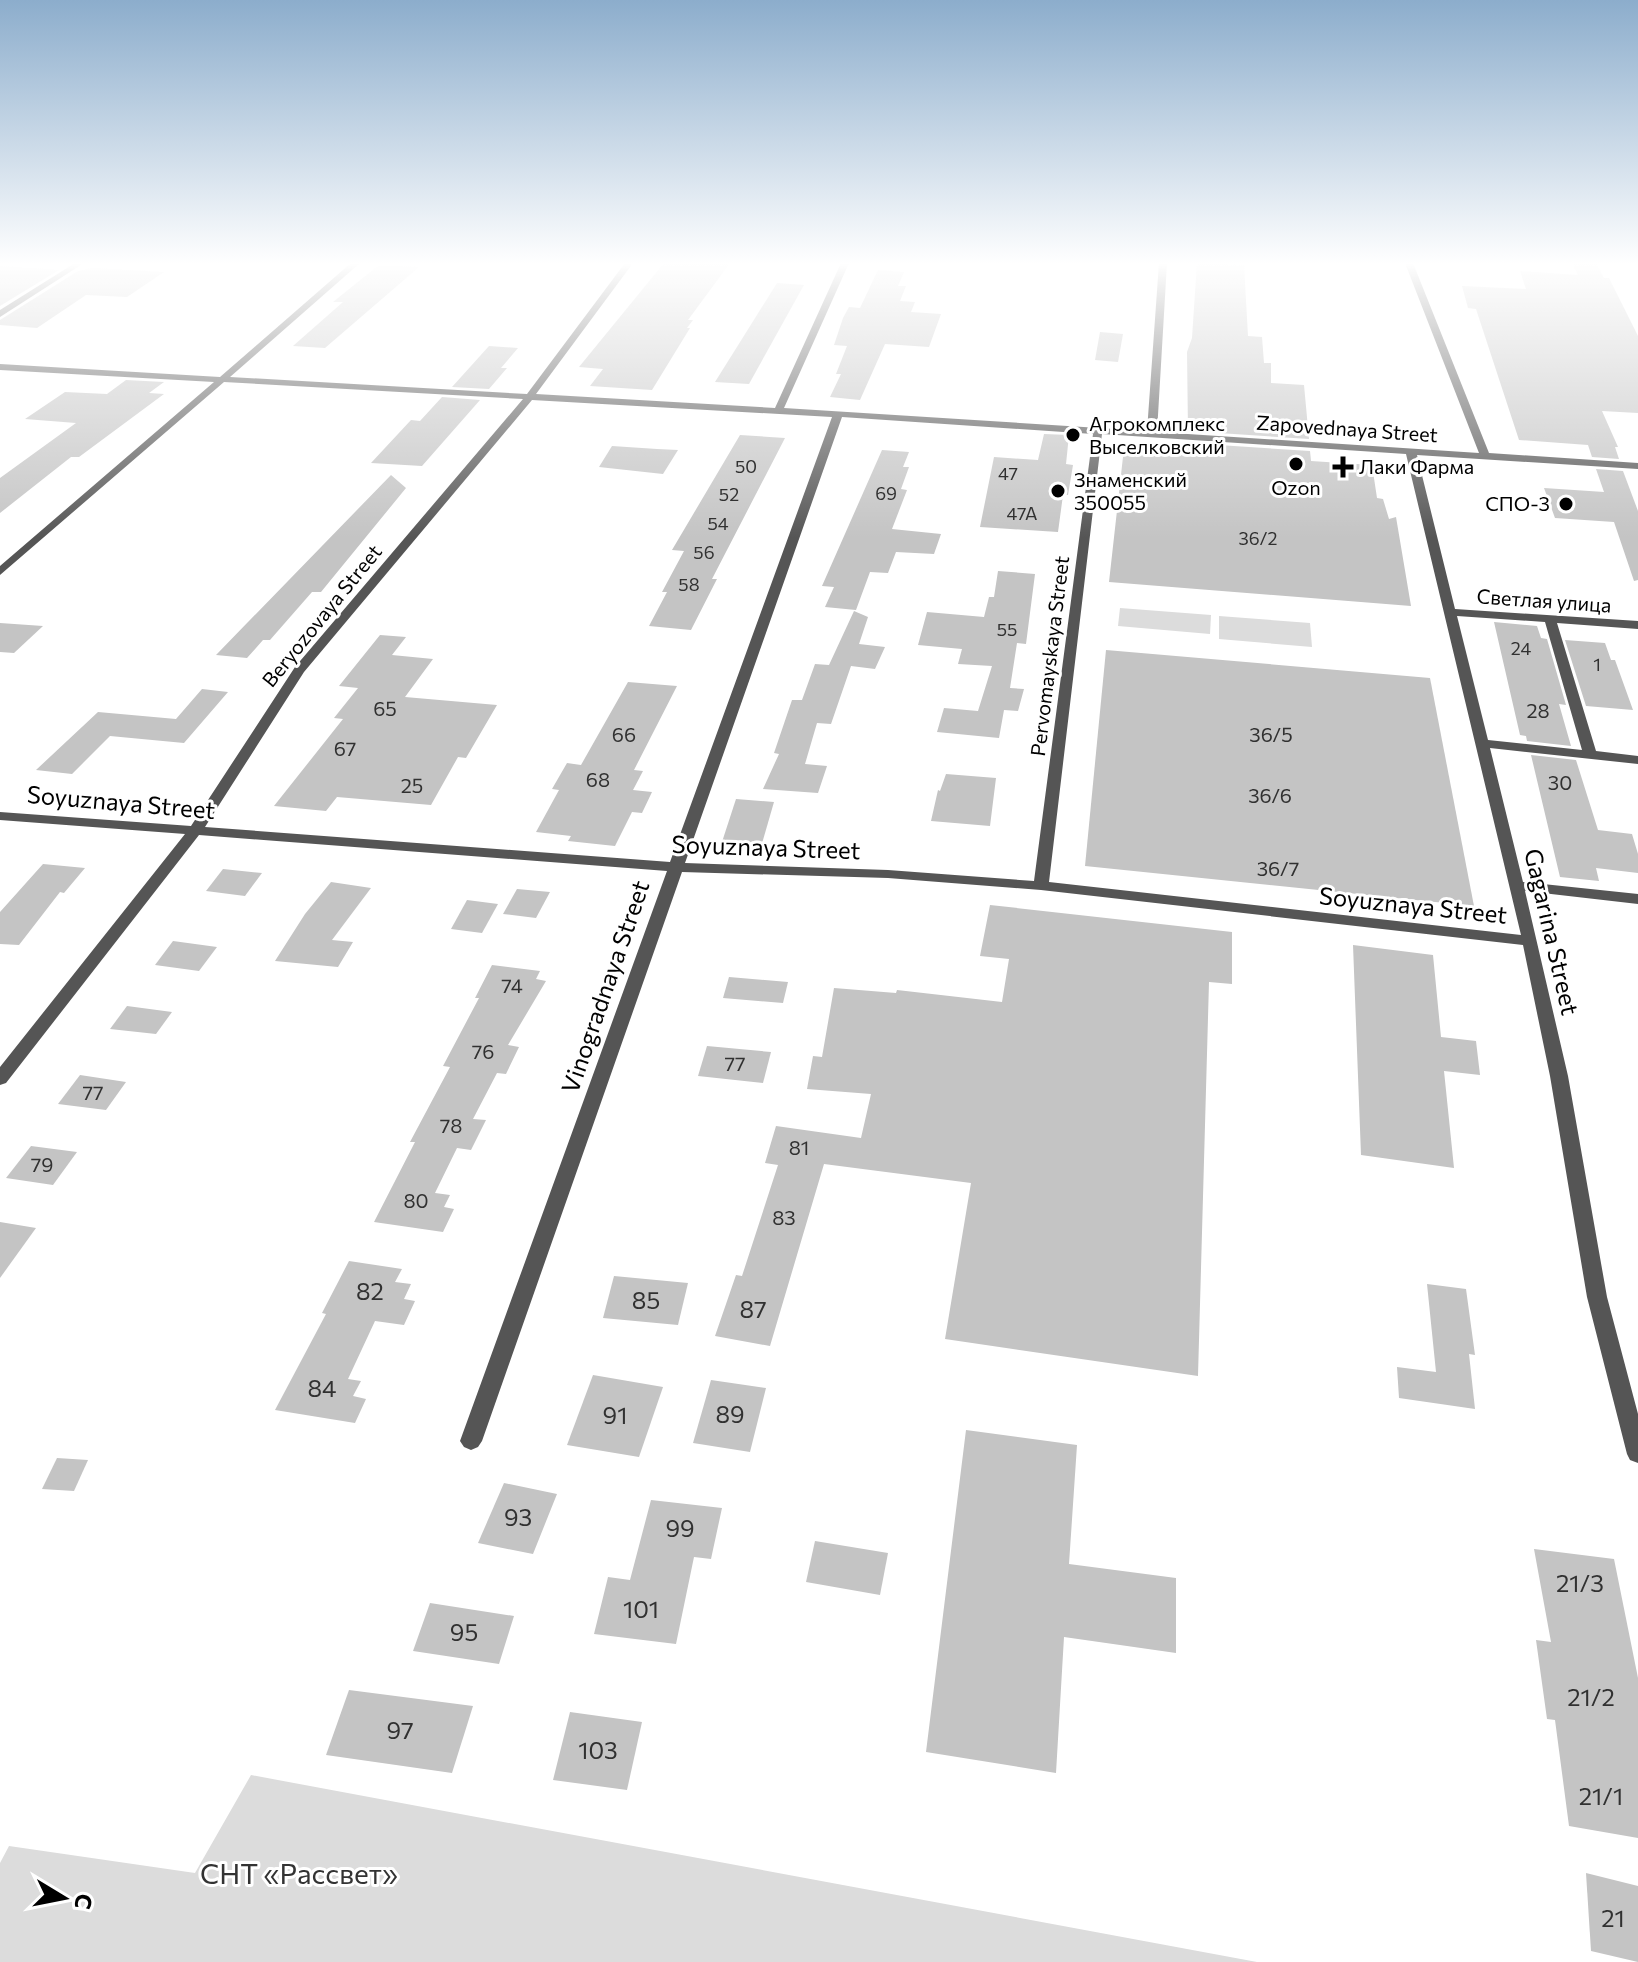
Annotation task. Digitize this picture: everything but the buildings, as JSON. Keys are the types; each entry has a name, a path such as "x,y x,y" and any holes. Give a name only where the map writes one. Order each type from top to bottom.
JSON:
{"street":[{"path":"0,572 251,355"},
{"name":"Beryozovaya Street","path":"0,1079 195,831 299,670 528,399 561,355"},
{"path":"778,411 804,355"},
{"path":"1152,433 1157,355"},
{"path":"1445,355 1485,456"},
{"name":"Zapovednaya Street","path":"0,367 838,414 1638,466"},
{"name":"Vinogradnaya Street","path":"471,1441 838,414"},
{"name":"Pervomayskaya Street","path":"1041,886 1098,430"},
{"name":"Gagarina Street","path":"1411,452 1530,941 1559,1076 1597,1297 1638,1454"},
{"name":"Светлая улица","path":"1448,612 1638,625"},
{"path":"1550,620 1590,755"},
{"path":"1482,743 1638,760"},
{"name":"Soyuznaya Street","path":"0,816 674,867 888,874 1041,886 1530,941"},
{"path":"1516,886 1638,899"}],"green space":[{"path":"1120,608 1211,615 1210,634 1118,626"},
{"path":"1219,616 1310,623 1312,647 1219,639"},
{"name":"СНТ «Рассвет»","path":"251,1775 1257,1962 0,1962 0,1863 9,1846 195,1873"}],"place":[{"name":"Агрокомплекс Выселковский","path":"1073,435"},
{"name":"Ozon","path":"1296,464"},
{"name":"Лаки Фарма","path":"1343,467"},
{"name":"Знаменский 350055","path":"1058,491"},
{"name":"СПО-3","path":"1566,504"}]}
